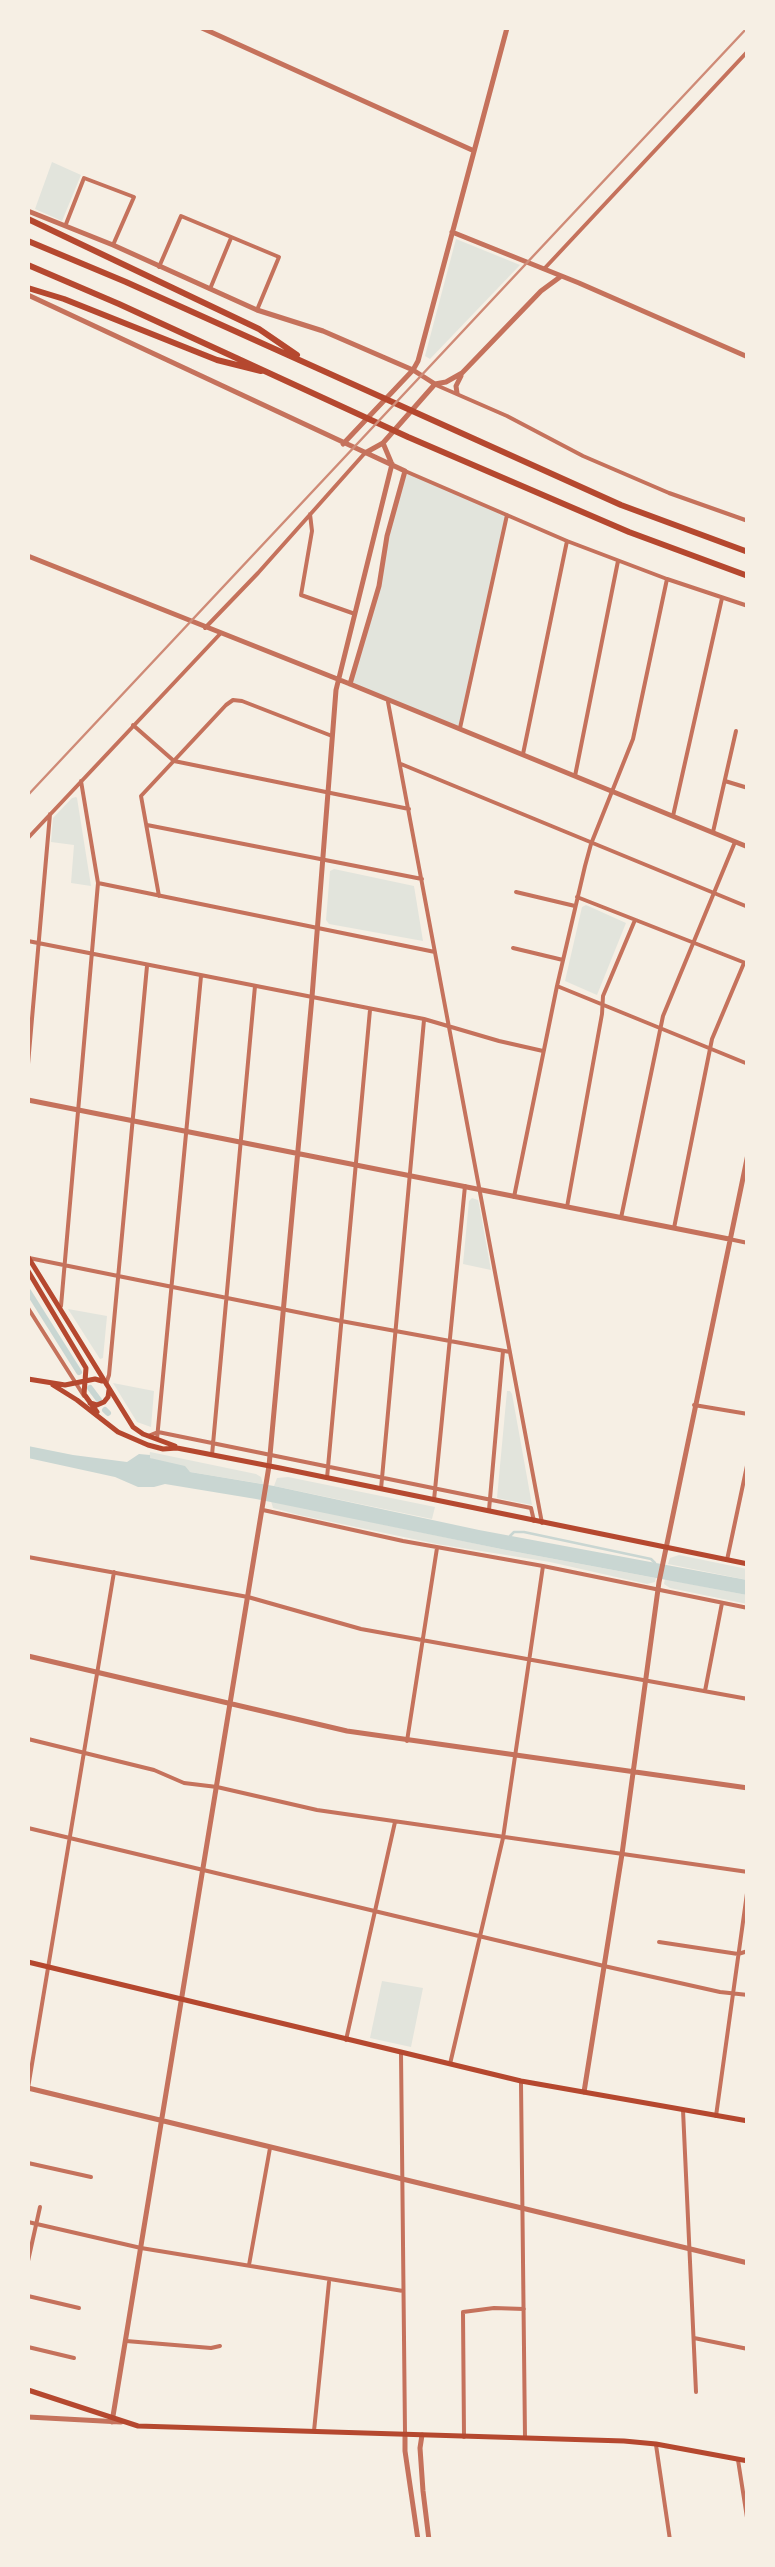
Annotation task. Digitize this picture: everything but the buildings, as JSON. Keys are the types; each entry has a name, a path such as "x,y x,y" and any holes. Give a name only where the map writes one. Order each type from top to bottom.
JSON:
{"highway":[{"path":"28,215 259,329 310,364"},
{"path":"28,241 621,505 748,550"},
{"path":"28,265 277,375 408,438 629,532 748,576"},
{"path":"28,291 64,299 216,360 277,375"}],"main road":[{"path":"28,1258 133,1427 178,1448"},
{"path":"28,1271 86,1368 87,1400 108,1424"},
{"path":"28,1379 53,1385 86,1385 95,1379 106,1384 109,1394 104,1402 97,1405 77,1400"},
{"path":"53,1385 124,1435 148,1446 178,1448 748,1564"},
{"path":"28,1962 521,2080 747,2121"},
{"path":"28,2390 138,2426 656,2444 748,2461"}],"street":[{"path":"202,28 474,150"},
{"path":"343,444 413,370 418,359 508,28"},
{"path":"544,269 748,51"},
{"path":"65,225 84,178 134,197 113,245"},
{"path":"28,215 65,225 257,310 323,331 413,370 583,456 748,521"},
{"path":"159,266 180,216 279,257 257,310"},
{"path":"452,232 748,357"},
{"path":"210,289 232,237"},
{"path":"541,291 544,269"},
{"path":"205,628 435,384 462,373 541,291 562,276"},
{"path":"28,291 343,444 507,516 667,579 748,606"},
{"path":"457,393 462,373"},
{"path":"28,2417 112,2420 267,1485 338,680 392,464 383,443"},
{"path":"350,684 379,586 405,470"},
{"path":"310,514 312,532 301,594 355,614"},
{"path":"460,728 507,516"},
{"path":"523,754 567,540"},
{"path":"28,556 748,846"},
{"path":"574,776 618,560"},
{"path":"514,1196 575,906 591,844 636,727 667,579"},
{"path":"673,816 722,598"},
{"path":"28,838 220,634"},
{"path":"159,897 142,794 226,705 233,700 242,701 332,736"},
{"path":"388,700 538,1522"},
{"path":"133,726 174,761 409,809"},
{"path":"714,832 736,732"},
{"path":"401,764 748,907"},
{"path":"60,1311 98,883 81,781"},
{"path":"725,781 748,788"},
{"path":"28,1064 50,814"},
{"path":"145,825 422,879"},
{"path":"620,1218 659,1029 735,842"},
{"path":"98,883 434,952"},
{"path":"516,892 575,906"},
{"path":"578,896 746,964 712,1039 674,1228"},
{"path":"566,1207 603,996 635,920"},
{"path":"28,941 424,1019 543,1050"},
{"path":"513,948 563,960"},
{"path":"106,1384 147,964"},
{"path":"201,975 158,1436 531,1508 538,1522"},
{"path":"212,1455 255,986"},
{"path":"557,986 748,1064"},
{"path":"327,1478 370,1009"},
{"path":"381,1489 424,1019"},
{"path":"28,1100 748,1244"},
{"path":"584,2092 658,1589 748,1154"},
{"path":"434,1500 465,1186"},
{"path":"28,1258 510,1352"},
{"path":"28,1308 87,1400"},
{"path":"489,1511 503,1351"},
{"path":"65,1385 70,1379 68,1369"},
{"path":"694,1405 748,1414"},
{"path":"727,1560 748,1461"},
{"path":"263,1510 748,1608"},
{"path":"408,1741 436,1548"},
{"path":"28,1556 248,1597 361,1629 748,1699"},
{"path":"450,2064 503,1838 543,1566"},
{"path":"114,1572 28,2088 748,2263"},
{"path":"705,1691 722,1603"},
{"path":"28,1656 347,1731 748,1788"},
{"path":"28,1739 154,1770 184,1782 218,1786 304,1807 748,1872"},
{"path":"346,2040 395,1822"},
{"path":"28,1828 604,1966 748,1995"},
{"path":"716,2116 748,1886"},
{"path":"659,1942 738,1954 748,1951"},
{"path":"400,2053 405,2451 418,2540"},
{"path":"521,2080 525,2438"},
{"path":"683,2110 696,2392"},
{"path":"747,2121 748,2144"},
{"path":"249,2265 270,2148"},
{"path":"28,2163 91,2176"},
{"path":"28,2261 40,2207"},
{"path":"28,2222 141,2248 403,2291"},
{"path":"314,2431 329,2280"},
{"path":"28,2296 79,2308"},
{"path":"464,2436 463,2312 525,2309"},
{"path":"694,2338 748,2349"},
{"path":"126,2341 220,2346"},
{"path":"28,2347 74,2358"},
{"path":"422,2436 429,2540"},
{"path":"656,2444 670,2540"},
{"path":"738,2458 748,2524"}],"shaded area":[{"path":"52,162 81,175 62,221 35,209"},
{"path":"456,239 520,265 430,359 425,356"},
{"path":"405,471 507,515 460,728 350,684 379,586 387,536"},
{"path":"76,797 91,886 71,883 74,845 51,842 53,818"},
{"path":"330,871 414,886 423,941 329,924 326,920"},
{"path":"586,905 626,923 597,995 565,981 582,907"},
{"path":"472,1198 478,1200 491,1270 463,1264"},
{"path":"68,1309 107,1316 103,1358 100,1359"},
{"path":"113,1383 154,1391 151,1427 137,1422"},
{"path":"507,1391 512,1394 532,1505 497,1498"},
{"path":"28,1446 127,1462 139,1454 150,1455 185,1466 190,1472 747,1580 747,1595 256,1499 165,1484 138,1487 115,1477 28,1458"},
{"path":"150,1452 256,1474 263,1484 190,1472 149,1458"},
{"path":"277,1478 435,1507 432,1519 274,1486"},
{"path":"271,1501 656,1578 647,1584 550,1562 437,1544 299,1515 273,1508"},
{"path":"679,1555 747,1569 747,1580 668,1564 670,1558"},
{"path":"665,1579 747,1595 747,1604 670,1588 664,1584"},
{"path":"382,1981 423,1988 411,2047 370,2038"}],"waterway":[{"path":"28,1291 79,1372"},
{"path":"90,1388 99,1400"},
{"path":"105,1410 108,1413"},
{"path":"510,1536 524,1532 655,1563"}],"tram line":[{"path":"28,795 747,28"}]}
